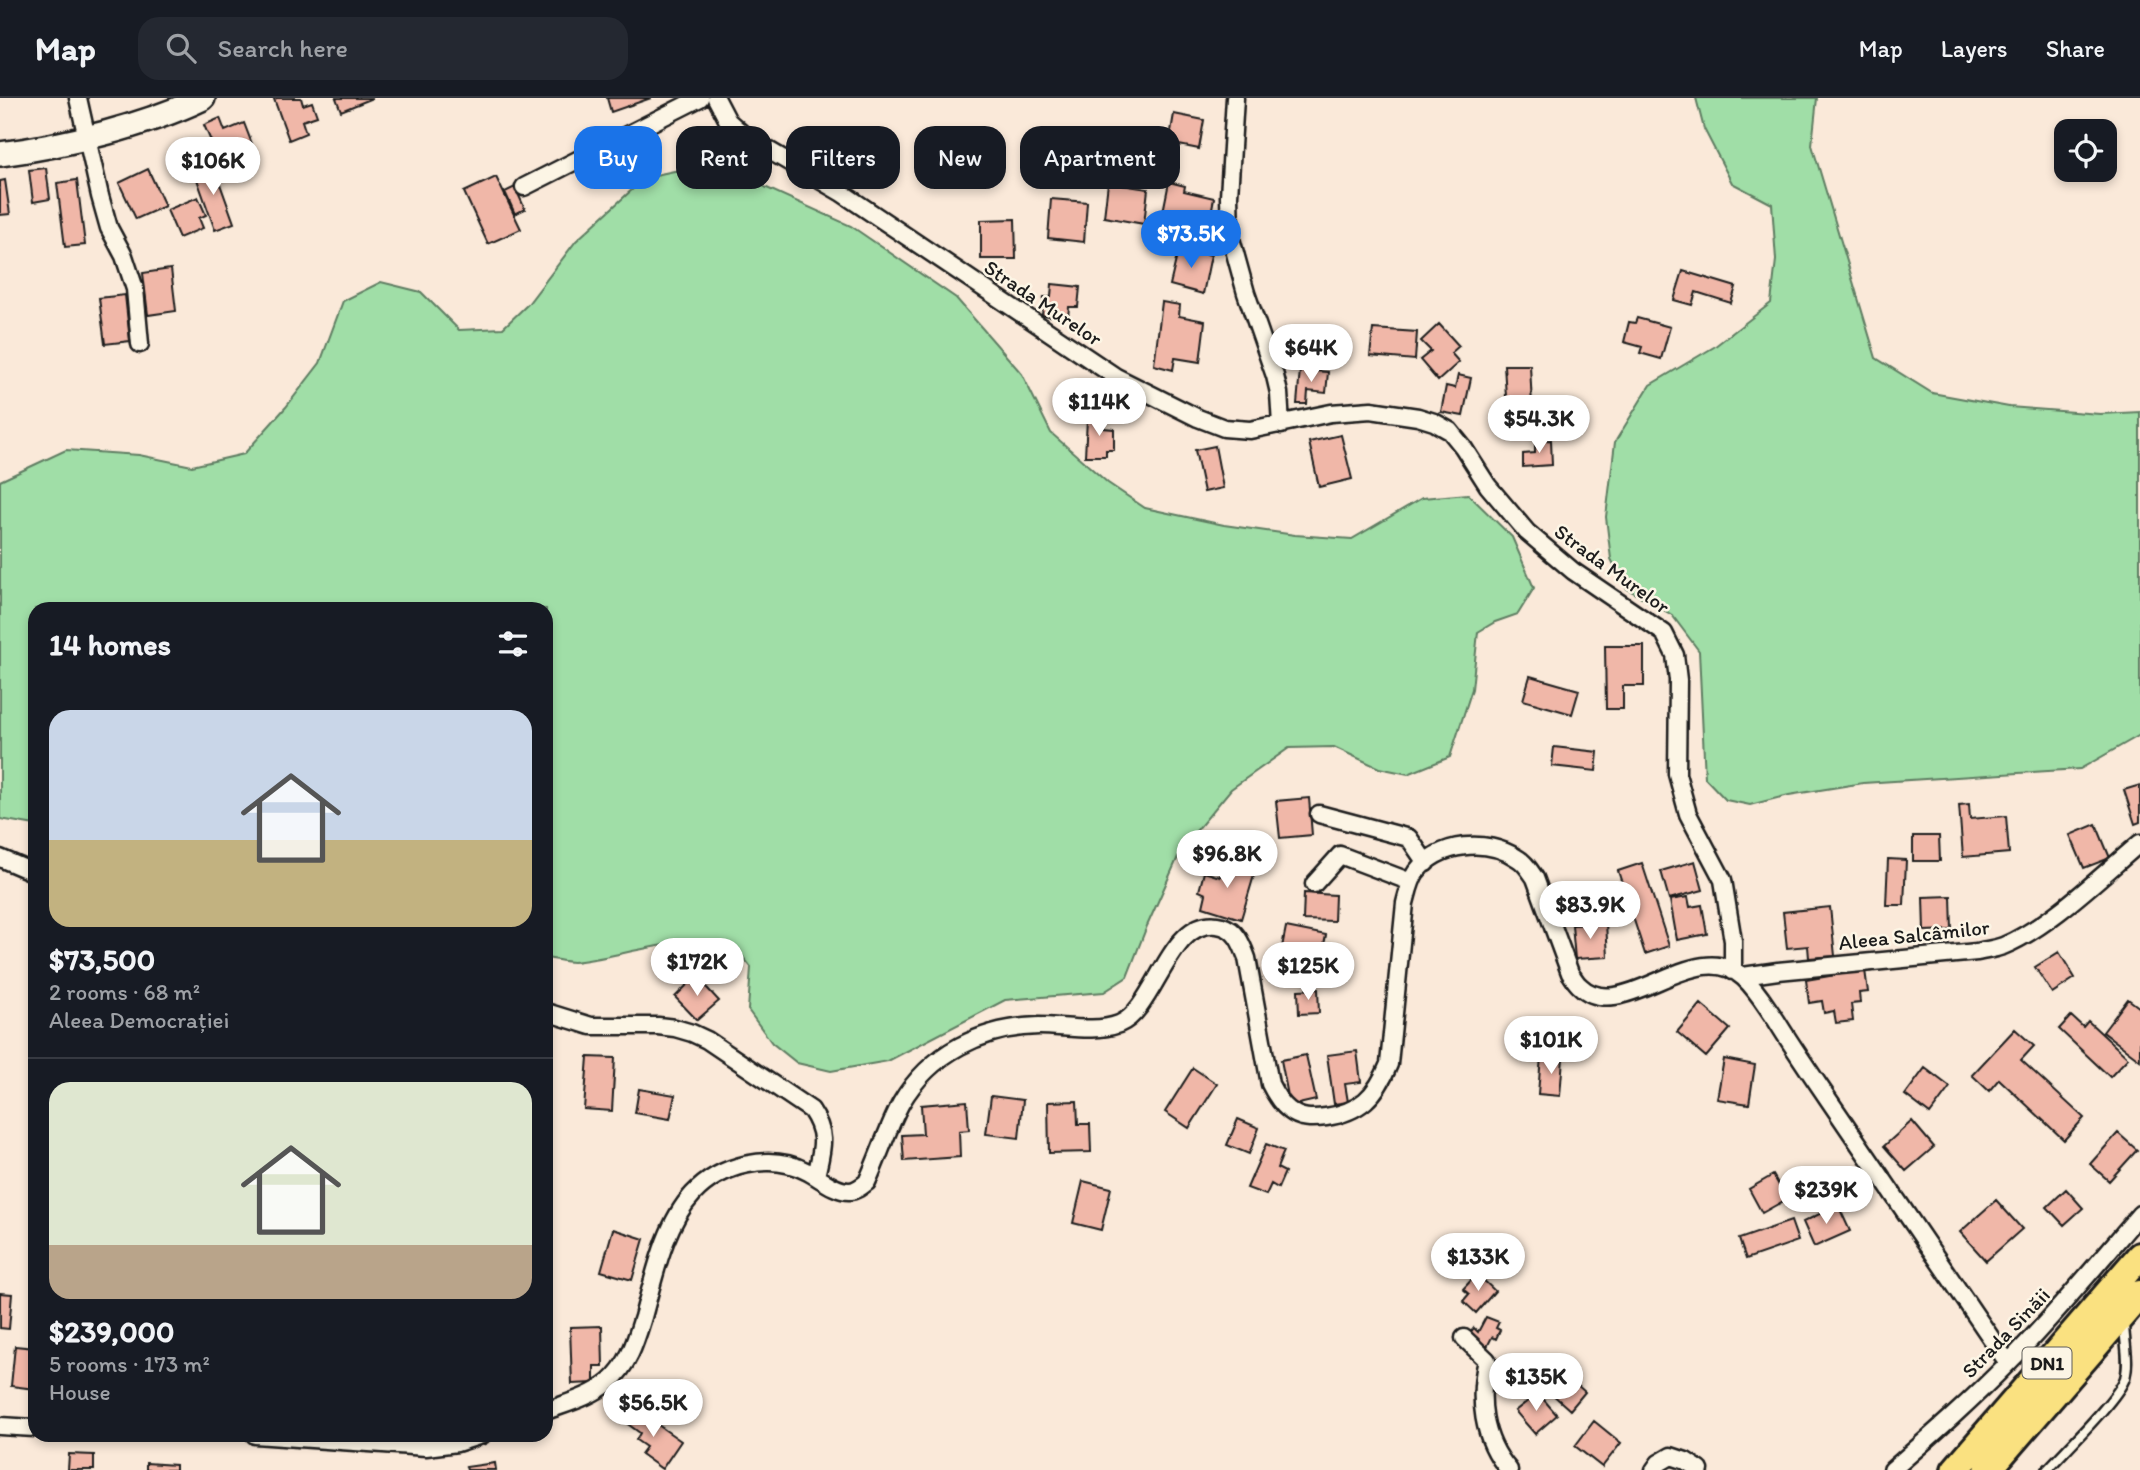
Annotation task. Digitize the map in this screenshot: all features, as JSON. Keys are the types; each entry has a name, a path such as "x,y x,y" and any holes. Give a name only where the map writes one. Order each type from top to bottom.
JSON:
{"highway":[{"name":"DN1","path":"1955,1470 2140,1256"},
{"name":"DN1","path":"1988,1470 2132,1304"}],"main road":[{"path":"0,154 87,137 144,121 203,98"}],"street":[{"path":"78,98 109,228 124,256 135,289 140,344"},
{"path":"524,187 700,98"},
{"name":"Strada Murelor","path":"716,98 728,121 746,137 842,193 1116,377 1158,400 1224,428 1250,430 1331,413 1371,410 1397,412 1434,422 1450,431 1488,486 1527,533 1573,571 1664,633 1675,655 1678,680 1677,775 1688,814 1723,880 1738,974"},
{"path":"1235,98 1229,196 1230,235 1246,293 1275,376 1281,425"},
{"path":"553,1408 592,1394 623,1368 633,1350 661,1255 674,1223 692,1195 708,1181 735,1168 765,1161 793,1166 839,1190 856,1190 867,1182 901,1104 916,1082 938,1059 987,1033 1011,1028 1101,1027 1118,1024 1135,1013 1183,940 1203,926 1224,927 1233,932 1242,944 1247,958 1270,1084 1279,1101 1303,1118 1343,1114 1362,1104 1382,1082 1389,1064 1405,903 1411,882 1417,871 1426,863 1409,838 1319,814"},
{"name":"Aleea Salcâmilor","path":"1426,863 1442,852 1459,846 1477,845 1496,848 1518,858 1535,878 1570,973 1580,986 1591,994 1607,997 1625,994 1688,969 1704,966 1720,967 1738,974 1977,952 2002,946 2027,934 2140,843"},
{"path":"1314,884 1340,855 1411,882"},
{"path":"0,858 28,870"},
{"path":"1738,974 1760,996 2008,1363"},
{"path":"553,1014 591,1026 676,1028 707,1040 811,1111 820,1123 823,1134 816,1176"},
{"name":"Strada Sinăii","path":"1892,1470 2008,1363 2140,1214"},
{"path":"1464,1338 1487,1360 1482,1401 1488,1430 1509,1470"},
{"path":"0,1426 28,1428"},
{"path":"354,1442 425,1447 460,1442"},
{"path":"1654,1470 1659,1463 1671,1456 1700,1470"}],"lane":[{"path":"2047,1470 2114,1396 2124,1380 2127,1364 2124,1345 2132,1304"}],"green space":[{"path":"1696,98 1817,98 1812,145 1876,358 1932,393 2009,407 2100,414 2140,412 2140,735 2080,769 1863,783 1789,795 1750,805 1726,800 1705,778 1699,651 1672,615 1626,588 1611,559 1606,517 1615,442 1650,385 1714,347 1771,303 1776,260 1772,204 1732,183 1704,129"},
{"path":"676,171 676,189 769,189 851,226 956,298 1022,374 1051,433 1108,483 1145,508 1224,525 1295,535 1352,539 1422,498 1468,494 1512,537 1534,588 1518,614 1495,622 1478,632 1472,689 1450,757 1408,774 1379,768 1334,747 1289,748 1231,789 1182,848 1127,977 1104,992 1005,1000 888,1061 831,1071 797,1063 772,1043 748,1010 751,967 732,948 716,943 677,943 590,960 573,962 553,959 553,602 28,602 28,824 0,819 0,481 66,450 139,455 192,466 244,454 286,407 320,363 343,301 381,282 421,292 459,330 503,328 528,304 576,241 633,189 662,189 662,174"}],"building":[{"path":"301,98 303,105 312,102 317,116 302,121 306,133 289,140 274,99"},
{"path":"336,98 373,98 341,111"},
{"path":"607,98 651,98 611,112"},
{"path":"1174,114 1204,120 1199,149 1180,145 1180,126 1172,126"},
{"path":"220,118 225,131 244,123 252,144 247,146 251,154 240,159 243,166 225,174 204,125"},
{"path":"205,160 214,186 220,184 234,223 215,230 192,165"},
{"path":"46,168 50,199 33,202 29,170"},
{"path":"148,169 165,206 136,219 119,183"},
{"path":"496,177 521,229 488,244 464,192"},
{"path":"5,180 10,214 0,215 0,181"},
{"path":"77,180 85,245 65,247 57,183"},
{"path":"1180,185 1185,186 1184,191 1214,198 1208,229 1162,217 1168,189 1180,189"},
{"path":"515,187 525,209 515,214 505,192"},
{"path":"1107,189 1148,189 1144,224 1104,217"},
{"path":"198,197 206,215 199,218 203,228 179,238 167,210"},
{"path":"1051,199 1087,202 1084,242 1048,238"},
{"path":"1015,219 1016,259 981,259 981,220"},
{"path":"1179,247 1211,255 1203,294 1170,285"},
{"path":"171,269 176,311 148,315 143,273"},
{"path":"1683,271 1736,287 1731,303 1696,292 1692,305 1674,300"},
{"path":"1052,284 1080,287 1078,307 1069,307 1068,318 1042,315 1044,297 1051,297"},
{"path":"125,295 130,341 105,344 99,298"},
{"path":"1162,302 1180,305 1179,316 1205,321 1200,362 1175,358 1173,370 1154,365"},
{"path":"1637,318 1670,327 1661,359 1640,353 1642,347 1624,342 1629,322 1635,323"},
{"path":"1439,324 1459,346 1451,353 1459,362 1438,381 1420,360 1431,351 1421,341"},
{"path":"1373,329 1417,332 1415,360 1370,356"},
{"path":"1504,365 1530,365 1533,426 1508,428"},
{"path":"1300,370 1328,372 1326,393 1308,391 1307,404 1297,404"},
{"path":"1458,375 1471,378 1463,416 1441,412 1446,386 1455,388"},
{"path":"1087,419 1105,420 1104,428 1114,429 1114,450 1106,450 1106,456 1085,456"},
{"path":"1341,435 1352,479 1319,487 1309,442"},
{"path":"1551,440 1552,465 1523,467 1523,454 1535,453 1535,441"},
{"path":"1215,446 1223,488 1204,492 1195,450"},
{"path":"1605,646 1644,646 1644,686 1623,686 1623,709 1606,709"},
{"path":"1530,676 1579,690 1572,714 1523,700"},
{"path":"1554,747 1598,752 1596,771 1552,766"},
{"path":"2140,785 2140,822 2135,824 2124,790"},
{"path":"1309,798 1312,835 1280,838 1276,801"},
{"path":"1969,804 1970,819 2006,816 2009,853 1963,857 1959,805"},
{"path":"2096,824 2110,858 2084,868 2070,835"},
{"path":"1913,836 1939,836 1940,861 1913,861"},
{"path":"1888,859 1906,860 1904,905 1886,905"},
{"path":"1695,861 1703,890 1669,899 1661,871"},
{"path":"1224,863 1255,872 1241,919 1203,907 1206,894 1199,891 1204,872 1220,877"},
{"path":"1642,863 1669,946 1645,954 1618,871"},
{"path":"1304,893 1335,895 1334,921 1303,920"},
{"path":"1951,896 1952,930 1924,931 1923,897"},
{"path":"1688,897 1690,907 1702,905 1707,934 1677,940 1670,900"},
{"path":"1830,907 1835,956 1809,958 1808,946 1787,948 1783,912"},
{"path":"1606,923 1608,957 1575,959 1572,925"},
{"path":"1286,927 1326,935 1320,965 1280,957"},
{"path":"2059,952 2075,978 2052,993 2035,967"},
{"path":"1865,970 1868,992 1859,993 1860,1003 1851,1004 1853,1021 1836,1023 1834,1011 1824,1013 1822,1001 1809,1003 1806,980"},
{"path":"696,976 719,1001 697,1020 675,997"},
{"path":"1318,989 1319,1013 1299,1014 1298,990"},
{"path":"2128,999 2140,1008 2140,1060 2103,1032"},
{"path":"1701,1004 1730,1029 1706,1057 1677,1032"},
{"path":"2071,1016 2083,1027 2088,1021 2128,1058 2110,1077 2059,1029"},
{"path":"2015,1029 2034,1046 2021,1060 2084,1118 2064,1140 1999,1079 1989,1091 1972,1075"},
{"path":"1357,1051 1361,1082 1345,1084 1348,1102 1334,1104 1327,1055"},
{"path":"1306,1055 1316,1100 1290,1106 1281,1060"},
{"path":"1541,1056 1563,1058 1560,1096 1538,1094"},
{"path":"588,1057 615,1058 612,1111 584,1109"},
{"path":"1724,1059 1755,1065 1749,1104 1717,1099"},
{"path":"1193,1068 1217,1084 1189,1128 1165,1112"},
{"path":"1925,1068 1950,1087 1930,1114 1905,1095"},
{"path":"639,1089 675,1095 670,1119 635,1113"},
{"path":"991,1096 1023,1100 1019,1138 986,1134"},
{"path":"967,1101 969,1130 959,1131 960,1157 904,1161 902,1135 923,1134 921,1105"},
{"path":"1077,1101 1078,1124 1090,1124 1091,1152 1049,1153 1048,1102"},
{"path":"1238,1119 1259,1128 1249,1154 1227,1145"},
{"path":"1912,1121 1934,1147 1906,1171 1884,1146"},
{"path":"2118,1133 2137,1150 2109,1181 2090,1164"},
{"path":"1266,1144 1284,1151 1277,1168 1285,1172 1278,1188 1271,1184 1266,1195 1247,1188"},
{"path":"1773,1175 1787,1199 1762,1213 1749,1189"},
{"path":"1083,1181 1111,1188 1101,1230 1073,1223"},
{"path":"2066,1189 2083,1208 2064,1225 2047,1207"},
{"path":"1996,1200 2022,1229 1986,1261 1960,1232"},
{"path":"1838,1205 1850,1231 1814,1247 1803,1222"},
{"path":"1791,1221 1798,1241 1746,1259 1739,1239"},
{"path":"613,1229 644,1239 632,1280 601,1271"},
{"path":"1477,1274 1495,1291 1476,1313 1463,1301 1469,1294 1463,1289"},
{"path":"0,1293 12,1294 9,1329 0,1328"},
{"path":"1486,1317 1499,1322 1496,1328 1500,1330 1496,1339 1492,1337 1487,1347 1477,1342 1470,1333 1474,1328 1478,1332"},
{"path":"602,1326 603,1366 594,1366 594,1383 572,1384 570,1327"},
{"path":"15,1346 28,1347 28,1388 11,1386"},
{"path":"1566,1375 1585,1392 1570,1410 1551,1393"},
{"path":"1538,1393 1557,1415 1535,1434 1515,1411"},
{"path":"635,1409 681,1441 662,1469 641,1454 646,1447 636,1440 640,1433 625,1422"},
{"path":"1594,1421 1621,1443 1602,1467 1575,1446"},
{"path":"69,1454 94,1455 94,1470 68,1470"},
{"path":"146,1463 175,1465 175,1470 146,1470"},
{"path":"495,1463 496,1470 467,1470 466,1467"}]}
